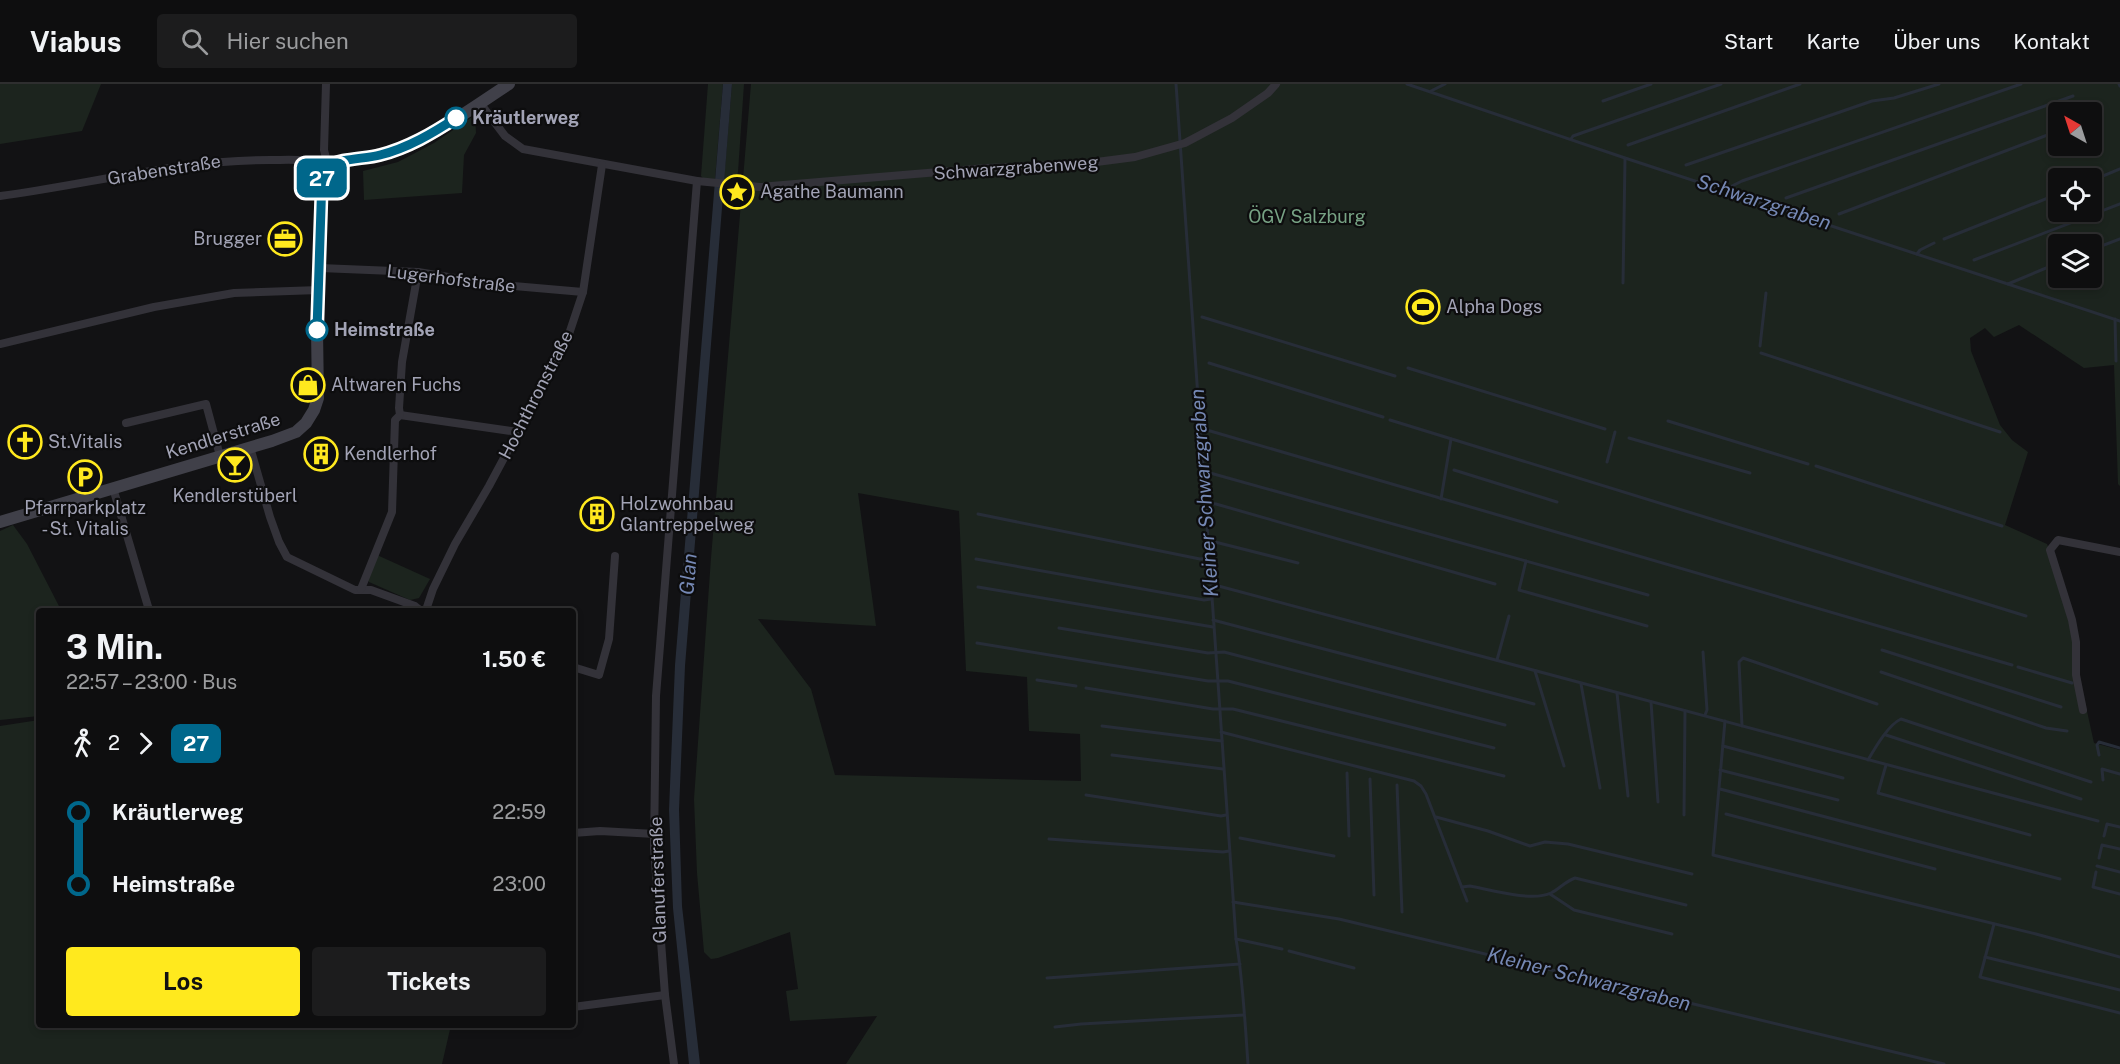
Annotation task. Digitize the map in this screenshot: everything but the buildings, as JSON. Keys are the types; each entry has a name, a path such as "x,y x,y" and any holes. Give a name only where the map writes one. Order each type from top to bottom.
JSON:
{"street":[{"name":"Kendlerstraße","path":"0,522 250,447 296,432 306,423 318,398 322,177 328,166 324,150 326,84"},
{"path":"328,166 381,155 398,149 437,129 509,84"},
{"name":"Schwarzgrabenweg","path":"699,182 760,187 987,168 1081,164 1135,157 1185,143 1232,118 1268,93 1276,84"},
{"path":"480,103 505,136 523,149 699,182"},
{"name":"Grabenstraße","path":"0,196 154,170 234,160 314,160 328,166"},
{"name":"Hochthronstraße","path":"427,608 433,589 453,548 567,340 583,292 602,165"},
{"name":"Glanuferstraße","path":"674,1064 664,994 654,848 656,696 699,182"},
{"name":"Lugerhofstraße","path":"320,268 418,272 491,284 583,292"},
{"path":"400,415 402,362 418,272"},
{"path":"0,344 154,307 234,293 319,290"},
{"path":"126,423 206,404 220,456"},
{"path":"400,415 518,432"},
{"path":"361,589 392,512 395,420 400,415"},
{"path":"250,447 270,516 287,557 355,590 371,590 418,608"},
{"path":"113,488 148,608"},
{"path":"2083,710 2076,675 2076,642 2072,620 2050,550 2058,540 2120,552"},
{"path":"576,668 598,675 608,650 615,556"},
{"path":"576,833 600,831 655,834"},
{"path":"576,1007 664,994"}],"green space":[{"path":"0,84 101,84 82,131 0,144"},
{"path":"708,84 723,84 715,179 701,176"},
{"path":"732,84 744,84 738,172 736,179 724,179"},
{"name":"ÖGV Salzburg","path":"751,84 2120,84 2120,486 2118,484 2114,365 2084,368 2019,325 1994,337 1985,328 1970,338 1971,351 2000,425 2012,440 2028,452 2005,525 2047,544 2062,581 2094,743 2120,750 2120,1064 846,1064 877,1016 790,1021 786,991 798,989 790,932 718,958 711,959 704,952 697,873 694,799 711,558","holes":["858,493 959,511 966,671 1027,677 1029,731 1080,734 1081,781 835,775 811,689 758,619 876,626"]},
{"path":"475,115 476,133 464,155 462,193 364,200 363,171 398,162 434,143"},
{"path":"13,525 27,544 60,608 36,608 36,716 0,720 0,531"},
{"path":"377,555 430,579 419,598 410,600 369,582 367,579"},
{"path":"36,720 36,1028 450,1028 442,1064 0,1064 0,726"}],"water":[{"name":"Glan","path":"723,84 732,84 685,666 679,810 682,906 700,1064 689,1064 673,908 669,810 675,665"}],"waterway":[{"name":"Kleiner Schwarzgraben","path":"1176,84 1236,939 1248,1064"},
{"name":"Schwarzgraben","path":"1407,84 2120,321"},
{"path":"1431,91 1445,84"},
{"path":"1603,101 1651,84"},
{"path":"1571,139 1573,136 1721,84"},
{"path":"1628,145 1800,84"},
{"path":"1686,165 1872,101 1894,98 1939,84"},
{"path":"1726,189 1742,181 2021,84"},
{"path":"1786,198 2073,96"},
{"path":"1839,214 2048,135"},
{"path":"1623,283 1625,159"},
{"path":"2102,176 2120,169"},
{"path":"1944,239 2048,198"},
{"path":"1974,260 2120,204"},
{"path":"2102,246 2120,239"},
{"path":"1917,254 1934,243"},
{"path":"2008,284 2048,267"},
{"path":"1760,346 1766,293"},
{"path":"1202,317 1395,376"},
{"path":"2115,319 2116,361"},
{"path":"1761,353 2000,432"},
{"path":"1209,363 1383,417"},
{"path":"1408,368 1605,429"},
{"path":"1390,420 2026,616"},
{"path":"1668,421 1808,464"},
{"path":"1200,428 2012,665"},
{"path":"1607,462 1615,432"},
{"path":"1629,438 1750,473"},
{"path":"1441,499 1451,439"},
{"path":"1816,466 2002,526"},
{"path":"1454,470 1557,502"},
{"path":"1203,471 1648,595"},
{"path":"1205,503 1216,504 1495,584"},
{"path":"978,514 1200,559 1209,558"},
{"path":"1208,543 1215,542 1298,563"},
{"path":"976,559 1204,600 1211,599"},
{"path":"1526,561 1519,590 1647,626"},
{"path":"1211,584 2098,821"},
{"path":"978,587 1213,627"},
{"path":"1497,660 1509,616"},
{"path":"1213,620 1534,704"},
{"path":"1059,628 1208,653 1224,652 1505,725"},
{"path":"977,643 1208,681 1228,681 1494,748"},
{"path":"1882,650 2061,707"},
{"path":"1703,652 1707,710 1705,715"},
{"path":"1742,726 1739,662 1743,658 1877,704"},
{"path":"2018,667 2072,683"},
{"path":"1535,671 1564,766"},
{"path":"1881,672 2046,728 2067,731"},
{"path":"1037,680 1076,686"},
{"path":"1581,684 1600,788"},
{"path":"1086,688 1213,709 1233,709 1504,776"},
{"path":"1617,693 1628,796"},
{"path":"1651,702 1658,802"},
{"path":"1684,815 1685,711"},
{"path":"1868,760 1887,731 1901,719 2091,782"},
{"path":"1725,721 1713,855 2036,934 2120,957"},
{"path":"1102,726 1222,741"},
{"path":"1221,732 1414,781 1426,794 1467,901"},
{"path":"1886,735 2081,799"},
{"path":"2099,755 2097,745 2099,742 2120,748"},
{"path":"1723,746 1843,778"},
{"path":"1112,755 1223,769"},
{"path":"1886,765 1878,793 2030,835"},
{"path":"2103,780 2102,769 2120,774"},
{"path":"1720,770 1838,800"},
{"path":"1347,773 1349,836"},
{"path":"1370,779 1374,895"},
{"path":"1397,785 1402,912"},
{"path":"1720,789 2060,879"},
{"path":"1086,795 1226,815"},
{"path":"1726,814 1935,869"},
{"path":"1436,817 1488,831 1530,846 1545,842 1568,844 1692,874"},
{"path":"2104,836 2107,824 2120,827"},
{"path":"1240,838 1334,856"},
{"path":"1049,839 1229,851"},
{"path":"2099,858 2102,845 2120,849"},
{"path":"2097,866 2120,872"},
{"path":"2096,872 2093,887 2120,894"},
{"path":"1462,887 1470,886 1533,896 1551,893 1575,878 1686,905"},
{"path":"1550,894 1574,910 1672,934"},
{"name":"Kleiner Schwarzgraben","path":"1233,902 1339,919 1944,1064"},
{"path":"1994,924 1980,977 2120,1013"},
{"path":"1236,939 1282,949"},
{"path":"1289,951 1354,968"},
{"path":"1985,957 2120,990"},
{"path":"1047,978 1240,964"},
{"path":"1055,1027 1244,1015"}],"bus line":[{"name":"27","path":"317,330 323,173 332,164 381,155 398,149 417,141 456,118"}],"place":[{"name":"Kräutlerweg","path":"456,118"},
{"name":"Agathe Baumann","path":"737,192"},
{"name":"Brugger","path":"285,239"},
{"name":"Alpha Dogs","path":"1423,307"},
{"name":"Heimstraße","path":"317,330"},
{"name":"Altwaren Fuchs","path":"308,385"},
{"name":"St.Vitalis","path":"25,442"},
{"name":"Kendlerhof","path":"321,454"},
{"name":"Kendlerstüberl","path":"235,465"},
{"name":"Pfarrparkplatz - St. Vitalis","path":"85,477"},
{"name":"Holzwohnbau Glantreppelweg","path":"597,514"}]}
